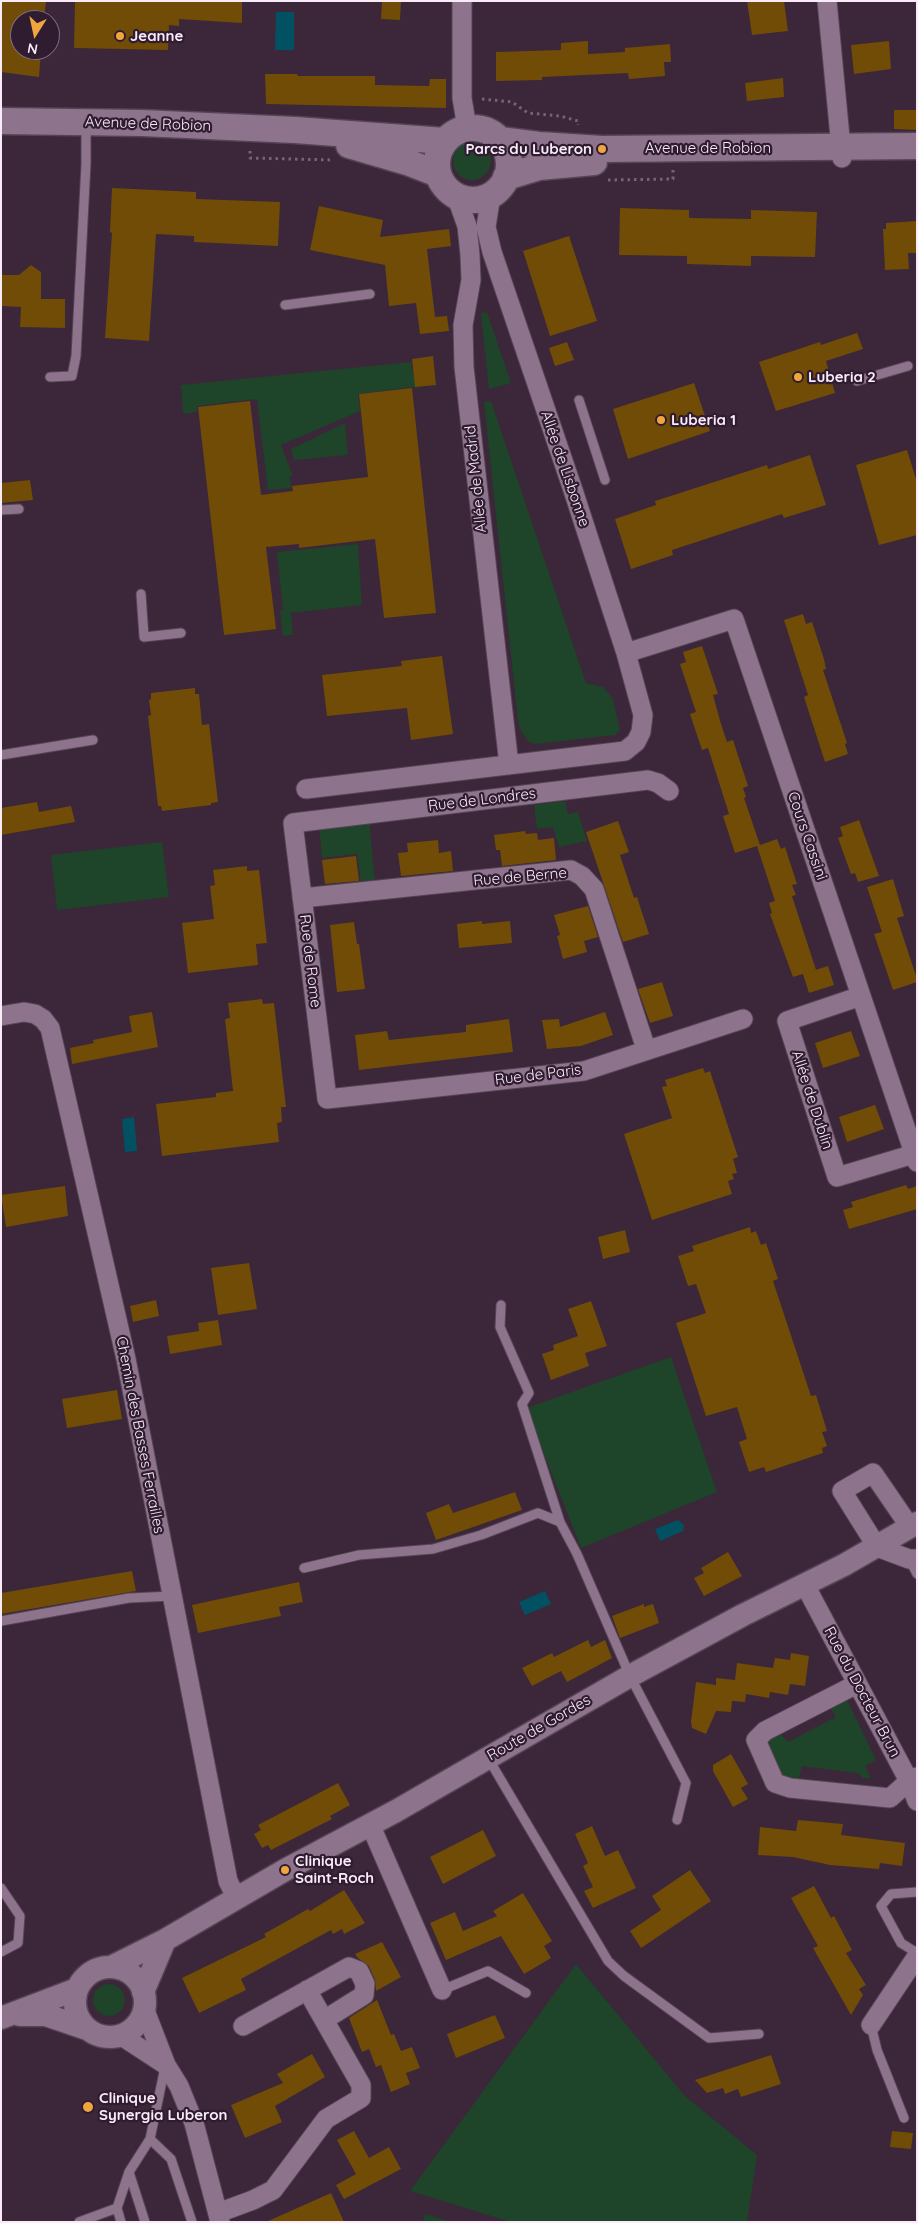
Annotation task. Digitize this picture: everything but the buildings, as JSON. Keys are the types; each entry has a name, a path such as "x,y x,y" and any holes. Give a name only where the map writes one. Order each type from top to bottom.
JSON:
{"main road":[{"name":"Avenue de Robion","path":"1,120 295,130 445,141"},
{"path":"467,128 479,128 490,132 500,140 507,151 509,164 498,186 479,199 467,199 456,195 445,186 438,174 437,162 439,151 451,135 467,128"},
{"name":"Avenue de Robion","path":"295,130 407,162 438,174"},
{"name":"Avenue de Robion","path":"500,140 539,145 602,149 842,153 917,161"},
{"name":"Avenue de Robion","path":"498,186 539,167 574,162 842,153 917,146"}],"street":[{"path":"461,1 462,98 467,128"},
{"path":"827,1 842,153"},
{"name":"Allée de Lisbonne","path":"498,186 486,227 492,252 573,490 644,715 642,732 636,742 625,752 509,765"},
{"name":"Allée de Madrid","path":"456,195 467,226 470,255 471,280 463,325 464,367 509,765"},
{"name":"Cours Cassini","path":"626,653 734,619 915,1158"},
{"path":"306,789 509,765"},
{"name":"Rue de Londres","path":"293,823 648,780 658,783 669,791"},
{"name":"Rue de Rome","path":"293,823 327,1099"},
{"name":"Rue de Berne","path":"302,898 571,870 582,876 594,889 646,1049"},
{"name":"Allée de Dublin","path":"861,996 787,1021 837,1177 915,1158"},
{"name":"Chemin des Basses Ferrailles","path":"1,1016 24,1012 35,1014 44,1019 50,1028 126,1359 228,1881 236,1897"},
{"name":"Rue de Paris","path":"327,1099 584,1071 646,1049 743,1019"},
{"path":"913,1525 874,1473 842,1492 877,1547 914,1564"},
{"name":"Route de Gordes","path":"111,1967 165,1940 236,1897 488,1758 630,1676 743,1615 877,1547 913,1525"},
{"name":"Rue du Docteur Brun","path":"805,1585 857,1684 913,1779 917,1801"},
{"path":"857,1684 766,1731 756,1740 775,1783 790,1788 890,1798 913,1779"},
{"path":"370,1824 442,1990"},
{"path":"120,2036 136,2025 165,1940"},
{"path":"871,2025 917,1954"},
{"path":"87,2028 80,2020 75,2000 77,1989 87,1975 94,1971 111,1967 122,1969 131,1974 139,1982 166,2065 179,2086 194,2124 219,2217 273,2190 326,2119 361,2098 361,2085 307,1990"},
{"path":"243,2026 349,1967 359,1972 365,1984 364,1995 324,2020"},
{"path":"5,2016 77,1989"},
{"path":"5,2016 46,2015 87,2028 103,2036 120,2036 166,2065"}],"lane":[{"path":"50,377 72,376 76,356 86,164 86,122"},
{"path":"285,305 370,294"},
{"path":"857,381 908,366"},
{"path":"579,400 605,480"},
{"path":"1,510 19,509"},
{"path":"141,594 144,638 181,633"},
{"path":"1,755 93,740"},
{"path":"501,1306 500,1327 529,1393 522,1404 560,1522 577,1554 630,1676 686,1783 677,1820"},
{"path":"304,1568 358,1555 433,1549 481,1535 538,1513 560,1522"},
{"path":"1,1621 129,1598 172,1596"},
{"path":"488,1758 608,1961 624,1976 709,2038 759,2034"},
{"path":"1,1888 20,1916 18,1943 1,1952"},
{"path":"917,1892 891,1894 881,1906 901,1943 917,1954"},
{"path":"442,1990 488,1971 526,1994"},
{"path":"871,2025 877,2050 904,2118"},
{"path":"121,2222 117,2208 129,2172 150,2139 166,2065"},
{"path":"150,2139 171,2159 192,2222"},
{"path":"129,2172 145,2222"},
{"path":"79,2222 117,2208"}],"path":[{"path":"462,98 512,102 528,113 560,116 578,121 579,127"},
{"path":"252,128 250,158 337,160"}],"green space":[{"path":"472,142 486,147 491,161 486,175 472,180 458,175 453,161 458,147"},
{"path":"487,312 511,383 489,389 481,313"},
{"path":"411,362 413,374 417,374 419,389 412,387 358,394 360,411 281,445 293,476 290,476 291,488 268,490 257,399 197,406 197,412 183,414 181,385"},
{"path":"491,401 586,683 603,687 613,699 620,731 615,735 535,744 528,741 521,731 518,721 484,402"},
{"path":"345,423 348,455 294,460 291,449"},
{"path":"358,544 362,605 291,613 293,635 283,636 280,611 283,611 277,552"},
{"path":"565,801 568,814 578,812 587,841 559,847 553,827 537,829 534,805"},
{"path":"369,820 375,881 361,883 357,854 322,858 319,825"},
{"path":"162,842 169,897 57,910 51,855"},
{"path":"671,1357 717,1492 581,1548 526,1408"},
{"path":"839,1700 848,1702 876,1760 865,1766 871,1778 863,1778 858,1773 802,1766 799,1778 793,1781 781,1777 767,1743 767,1737 773,1733 781,1734 788,1742 836,1717 830,1708"},
{"path":"576,1964 685,2096 757,2155 747,2222 511,2222 410,2191"},
{"path":"109,1984 121,1988 125,2000 121,2012 109,2016 97,2012 93,2000 97,1988"},
{"path":"425,2214 452,2222 423,2222"}],"water":[{"path":"276,12 294,12 294,50 275,50"},
{"path":"134,1117 137,1151 125,1152 122,1119"},
{"path":"678,1520 684,1525 683,1531 660,1541 655,1529"},
{"path":"545,1591 551,1604 525,1615 519,1602"}],"place":[{"name":"Jeanne","path":"120,36"},
{"name":"Parcs du Luberon","path":"602,149"},
{"name":"Luberia 2","path":"798,377"},
{"name":"Luberia 1","path":"661,420"},
{"name":"Clinique Saint-Roch","path":"285,1870"},
{"name":"Clinique Synergia Luberon","path":"88,2107"}]}
